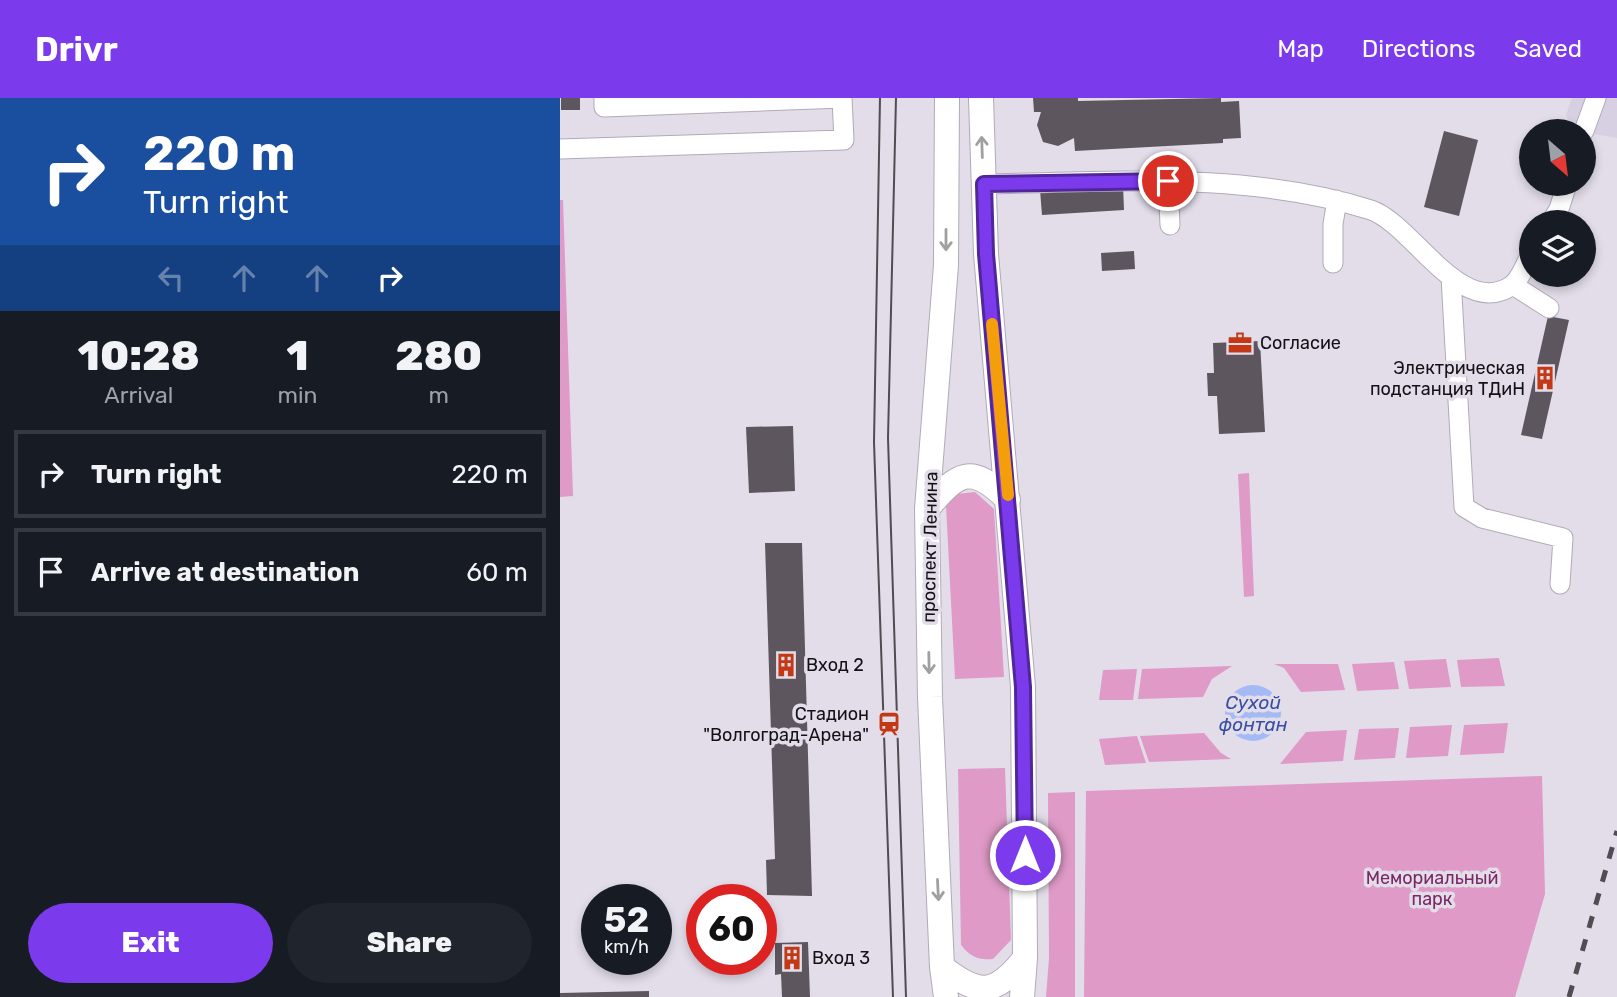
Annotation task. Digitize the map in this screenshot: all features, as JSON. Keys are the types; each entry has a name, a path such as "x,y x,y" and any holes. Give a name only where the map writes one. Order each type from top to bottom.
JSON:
{"main road":[{"name":"проспект Ленина","path":"946,997 942,967 931,730 927,509 946,265 947,98"},
{"path":"981,98 986,254 1023,687 1025,958 1022,997"},
{"path":"927,509 958,477 970,474 985,479 1008,500"},
{"path":"942,967 969,986 984,988 999,984 1025,958"}],"street":[{"path":"560,149 844,140 842,98 604,107 604,98"},
{"path":"1588,119 1596,98"},
{"path":"984,184 1168,181 1240,185 1337,200 1381,214 1451,277 1466,287 1490,293 1513,285 1519,275"},
{"path":"1168,181 1170,225"},
{"path":"1333,262 1333,224 1337,200"},
{"path":"1451,277 1464,507 1482,518 1563,538 1560,584"},
{"path":"1513,285 1549,308"}],"shaded area":[{"path":"1572,98 1617,98 1617,138 1596,134 1596,119 1567,119 1566,115"}],"green space":[{"path":"560,200 563,200 573,496 560,497"},
{"path":"1249,473 1254,596 1244,597 1238,474"},
{"path":"975,492 994,509 1004,677 955,679 946,505 957,494"},
{"path":"1499,658 1505,686 1461,687 1457,660"},
{"path":"1446,659 1451,687 1409,689 1404,661"},
{"path":"1394,662 1399,689 1357,691 1352,664"},
{"path":"1274,664 1338,664 1345,690 1301,692 1284,668"},
{"path":"1232,666 1212,679 1203,697 1138,699 1142,669"},
{"path":"1137,669 1133,700 1099,700 1103,670"},
{"path":"1508,723 1504,753 1460,755 1464,725"},
{"path":"1452,725 1448,756 1406,758 1410,727"},
{"path":"1399,728 1395,758 1354,760 1359,729"},
{"path":"1347,730 1343,761 1280,764 1306,732"},
{"path":"1204,733 1221,753 1231,759 1149,762 1140,736"},
{"path":"1137,736 1146,763 1105,765 1099,739"},
{"path":"1005,768 1011,940 993,959 983,959 971,955 961,945 958,769"},
{"name":"Мемориальный парк","path":"1542,776 1545,894 1515,997 1084,997 1086,791"},
{"path":"1075,792 1075,997 1046,997 1049,958 1048,793"}],"water":[{"name":"Сухой фонтан","path":"1253,685 1264,687 1273,693 1279,702 1279,724 1273,733 1264,739 1253,741 1242,739 1233,733 1227,724 1225,713 1227,702 1233,693 1242,687"}],"building":[{"path":"561,98 580,98 580,110 561,110"},
{"path":"1033,98 1078,98 1078,101 1221,98 1221,102 1239,101 1241,138 1223,139 1223,143 1075,151 1074,138 1058,146 1043,142 1037,125 1041,112 1034,112"},
{"path":"1444,131 1478,140 1459,216 1424,207"},
{"path":"1123,185 1124,210 1042,215 1040,190"},
{"path":"1134,251 1135,269 1102,271 1101,253"},
{"name":"Электрическая подстанция ТДиН","path":"1548,316 1569,320 1542,439 1521,435"},
{"path":"1260,341 1265,432 1219,434 1217,396 1208,396 1207,373 1214,373 1213,343"},
{"path":"793,426 795,491 749,493 746,427"},
{"name":"Вход 2","path":"765,543 802,543 812,896 777,895 777,884 767,884 766,860 775,859"},
{"name":"Вход 3","path":"808,942 810,997 782,997 781,974 777,975 777,943"},
{"path":"649,991 649,997 560,997 560,993"}],"tram line":[{"path":"880,98 874,442 893,997"},
{"path":"896,98 888,438 906,997"}],"railway":[{"path":"1569,997 1617,831"}],"slow traffic":[{"path":"992,324 1008,495"}],"place":[{"name":"Согласие","path":"1240,343"},
{"name":"Электрическая подстанция ТДиН","path":"1545,378"},
{"name":"Вход 2","path":"786,665"},
{"name":"Стадион \"Волгоград-Арена\"","path":"889,724"},
{"name":"Вход 3","path":"792,958"}],"route":[{"path":"1025,855 1023,687 986,254 984,184 1168,181"}]}
